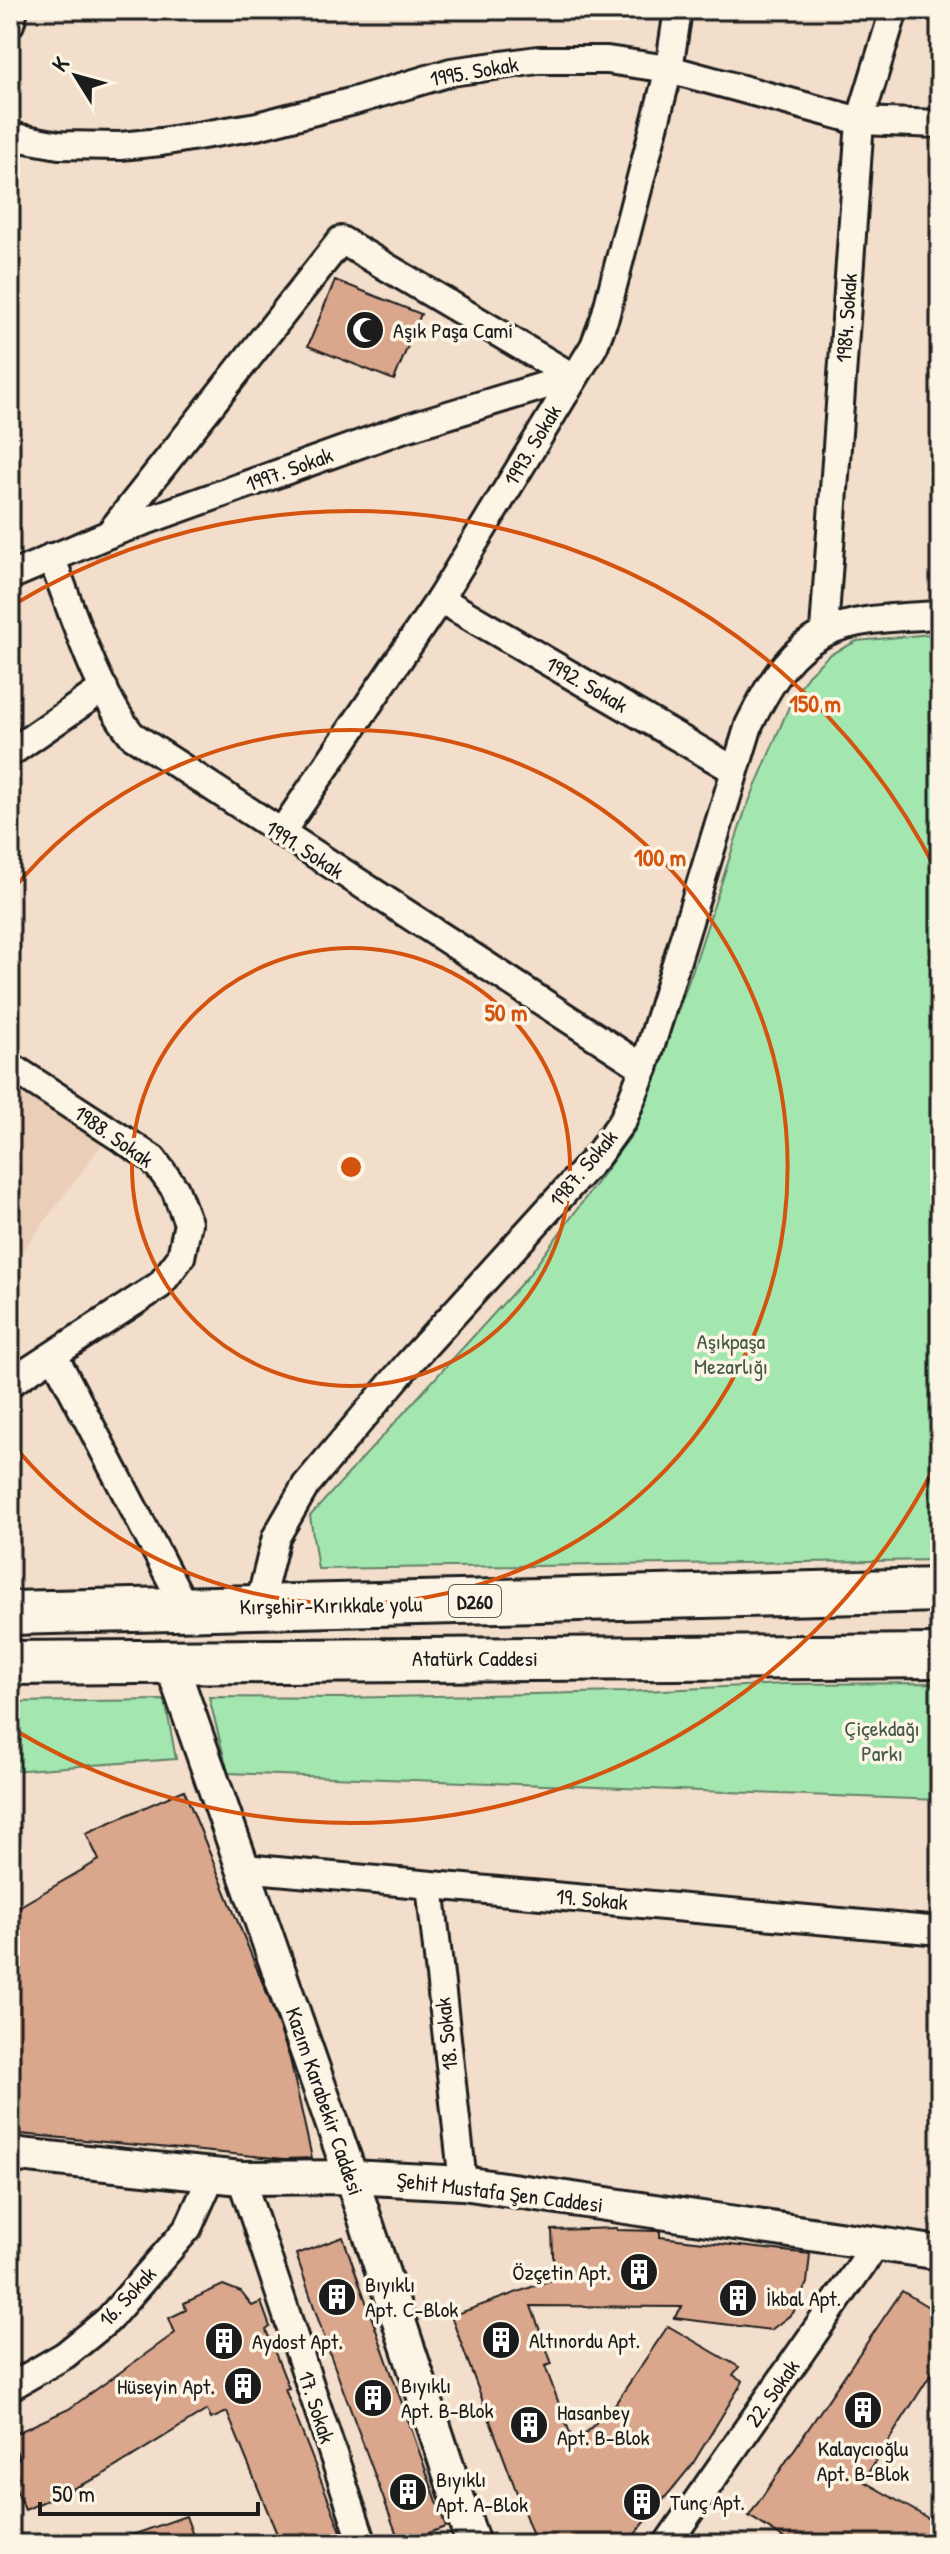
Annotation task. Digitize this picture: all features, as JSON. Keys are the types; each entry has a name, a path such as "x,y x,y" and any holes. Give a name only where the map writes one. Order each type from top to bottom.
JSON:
{"highway":[{"name":"Kırşehir-Kırıkkale yolu","path":"10,1613 940,1590"},
{"name":"Atatürk Caddesi","path":"10,1663 940,1656"}],"street":[{"path":"10,24 14,10"},
{"name":"1993. Sokak","path":"281,833 440,599 594,346 605,317 669,69 678,10"},
{"name":"1984. Sokak","path":"824,631 860,121 894,10"},
{"name":"1995. Sokak","path":"10,136 59,145 120,146 161,142 257,126 451,72 538,60 607,60 669,69 860,121 940,124"},
{"path":"109,534 341,240 573,377"},
{"name":"1997. Sokak","path":"15,568 402,429 573,377"},
{"name":"1991. Sokak","path":"51,557 116,716 132,735 644,1068"},
{"name":"1992. Sokak","path":"440,599 734,770"},
{"path":"824,631 875,619 940,615"},
{"name":"1987. Sokak","path":"259,1606 276,1537 306,1485 391,1383 597,1156 623,1120 644,1068 749,725 762,698 789,658 824,631"},
{"path":"10,753 104,688"},
{"name":"1988. Sokak","path":"10,1066 153,1159 175,1189 188,1223 181,1257 160,1285 10,1383"},
{"path":"54,1355 186,1609"},
{"name":"Kazım Karabekir Caddesi","path":"170,1660 351,2177 473,2544"},
{"name":"19. Sokak","path":"244,1868 940,1931"},
{"name":"18. Sokak","path":"430,1885 463,2183"},
{"name":"Şehit Mustafa Şen Caddesi","path":"10,2154 226,2176 351,2177 463,2183 940,2253"},
{"name":"16. Sokak","path":"10,2387 65,2355 108,2320 188,2228 226,2176"},
{"name":"17. Sokak","path":"226,2176 363,2544"},
{"name":"22. Sokak","path":"674,2542 877,2243"}],"shaded area":[{"path":"10,1084 103,1143 11,1266 10,1266"}],"green space":[{"name":"Aşıkpaşa Mezarlığı","path":"940,634 940,1560 318,1569 310,1516 528,1276 636,1129 745,811 790,704 808,675 829,655 857,641"},
{"name":"Çiçekdağı Parkı","path":"940,1683 940,1800 228,1773 209,1697 340,1698 624,1692 784,1684"},
{"path":"165,1700 176,1759 10,1771 10,1702"}],"building":[{"name":"Aşık Paşa Cami","path":"335,280 421,314 394,380 308,346"},
{"path":"184,1790 268,1996 290,2059 312,2158 285,2159 10,2133 10,1912 99,1860 86,1833"},
{"path":"617,2228 660,2231 660,2237 810,2254 807,2283 793,2313 771,2330 674,2318 682,2307 531,2306 552,2364 545,2366 574,2444 615,2404 668,2326 739,2367 733,2375 743,2381 692,2465 627,2544 536,2544 451,2316 554,2279 552,2230"},
{"path":"343,2237 446,2527 400,2543 296,2254"},
{"path":"223,2285 241,2292 252,2306 261,2302 270,2327 266,2330 289,2388 285,2389 346,2544 281,2544 227,2412 211,2419 207,2410 99,2477 25,2510 12,2480 18,2477 11,2462 19,2458 10,2436 69,2409 175,2333 169,2318 186,2310 184,2303"},
{"path":"902,2291 940,2314 940,2360 863,2481 940,2525 940,2544 793,2544 749,2516"},
{"path":"186,2516 196,2544 116,2544 115,2541"}],"place":[{"name":"Aşık Paşa Cami","path":"365,330"},
{"name":"Özçetin Apt.","path":"639,2272"},
{"name":"Bıyıklı Apt. C-Blok","path":"337,2297"},
{"name":"İkbal Apt.","path":"738,2298"},
{"name":"Altınordu Apt.","path":"501,2340"},
{"name":"Aydost Apt.","path":"224,2341"},
{"name":"Hüseyin Apt.","path":"243,2386"},
{"name":"Bıyıklı Apt. B-Blok","path":"373,2398"},
{"name":"Kalaycıoğlu Apt. B-Blok","path":"863,2410"},
{"name":"Hasanbey Apt. B-Blok","path":"529,2425"},
{"name":"Bıyıklı Apt. A-Blok","path":"408,2492"},
{"name":"Tunç Apt.","path":"642,2502"}]}
